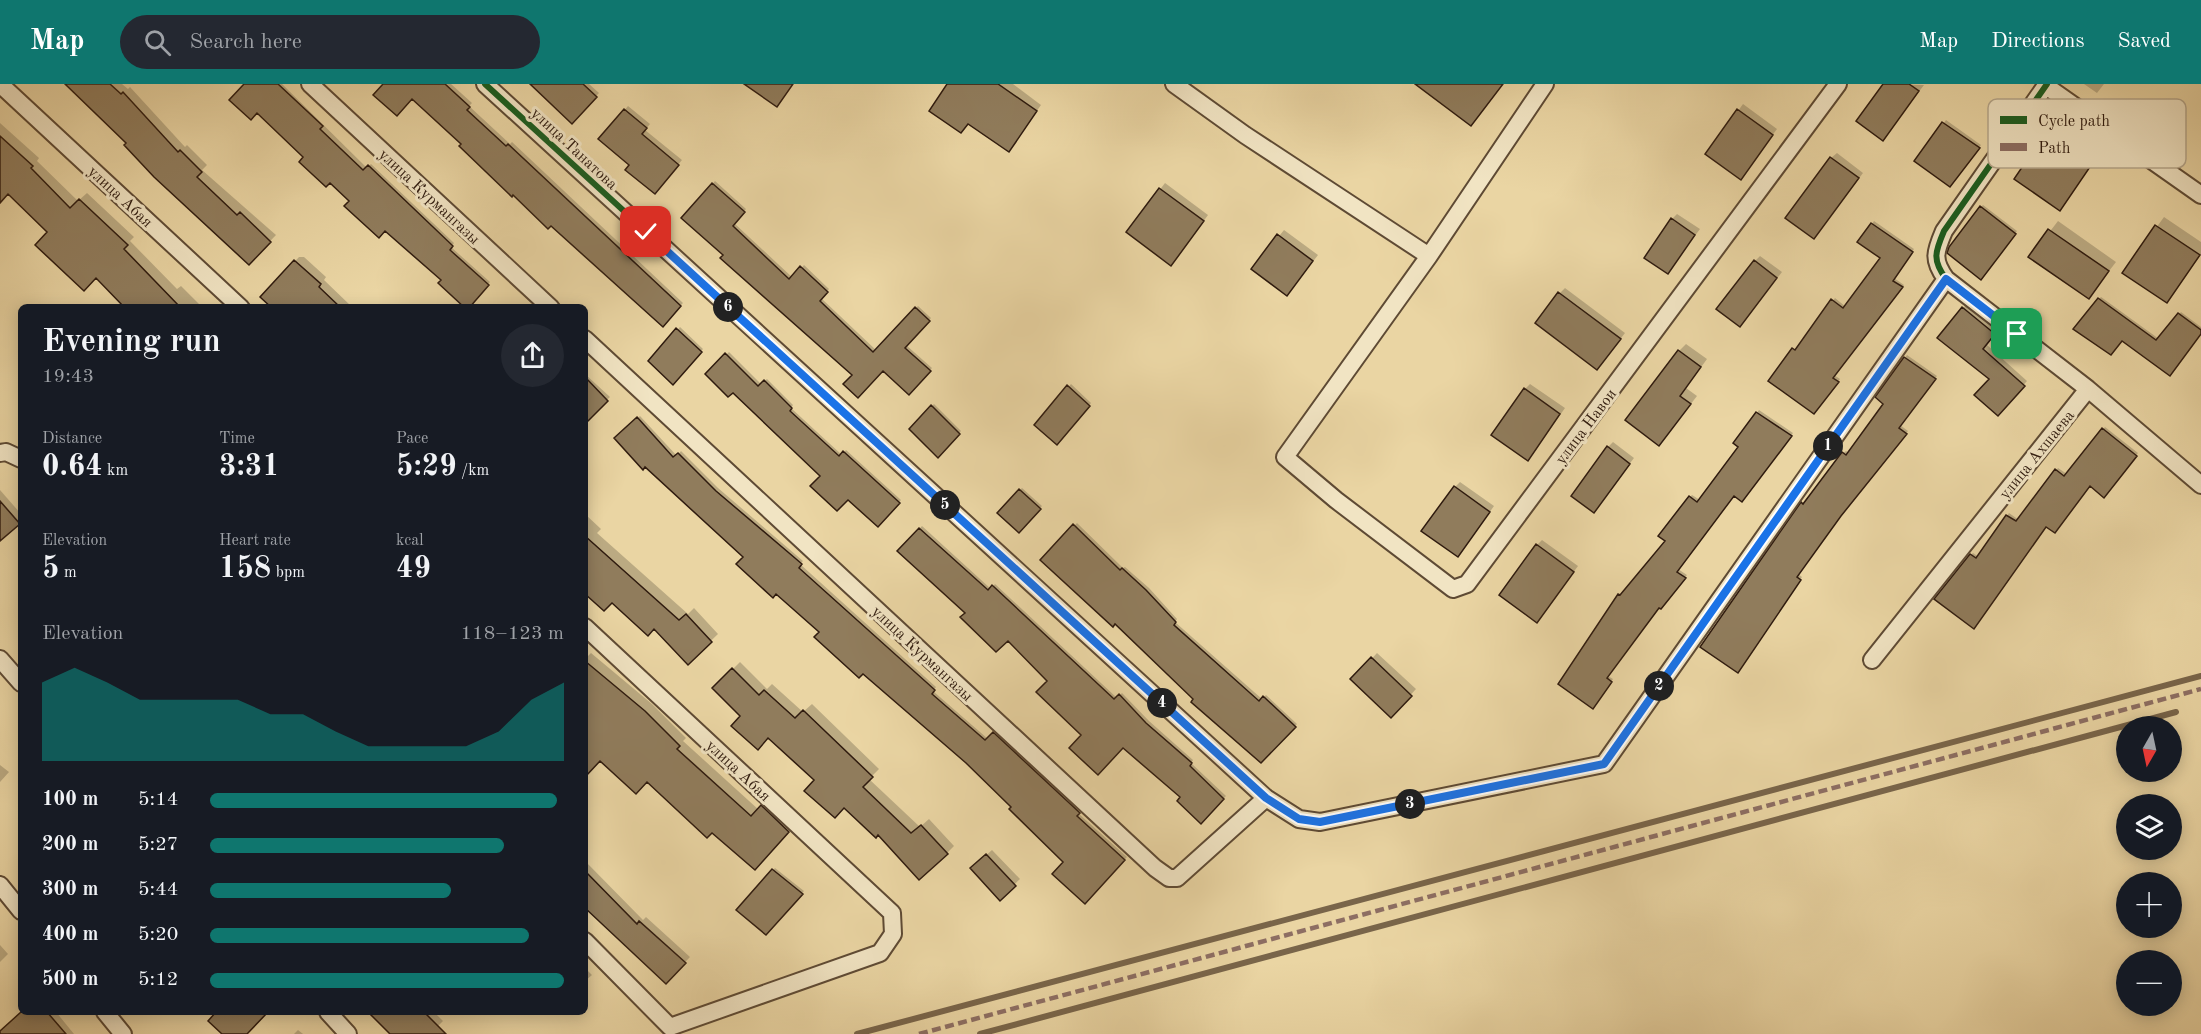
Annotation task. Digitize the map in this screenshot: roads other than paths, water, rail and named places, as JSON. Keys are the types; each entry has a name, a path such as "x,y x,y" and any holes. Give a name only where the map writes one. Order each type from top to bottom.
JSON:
{"street":[{"name":"улица Абая","path":"0,84 237,304"},
{"name":"улица Курмангазы","path":"310,84 547,304"},
{"name":"улица Танатова","path":"485,84 1266,798 1299,819 1320,822 1604,764 1946,279"},
{"path":"1174,84 1245,135 1429,256 1545,84"},
{"name":"улица Навои","path":"1429,256 1285,457 1453,589 1467,584 1838,84"},
{"path":"2036,99 2046,85 2066,99"},
{"path":"1988,168 1944,231 1936,249 1937,266 1946,279 2088,389 2201,485"},
{"path":"2163,168 2201,195"},
{"name":"улица Курмангазы","path":"588,342 1169,878 1177,878 1266,798"},
{"name":"улица Ахшаева","path":"1872,660 2088,389"},
{"path":"0,453 6,452 18,458"},
{"name":"улица Абая","path":"588,630 892,913 893,934 880,953 670,1027 588,944"},
{"path":"0,659 18,680"},
{"path":"0,885 18,906"},
{"path":"107,1015 123,1034"},
{"path":"331,1015 348,1034"}],"waterway":[{"path":"857,1034 2201,676"},
{"path":"980,1034 2176,712"}]}
